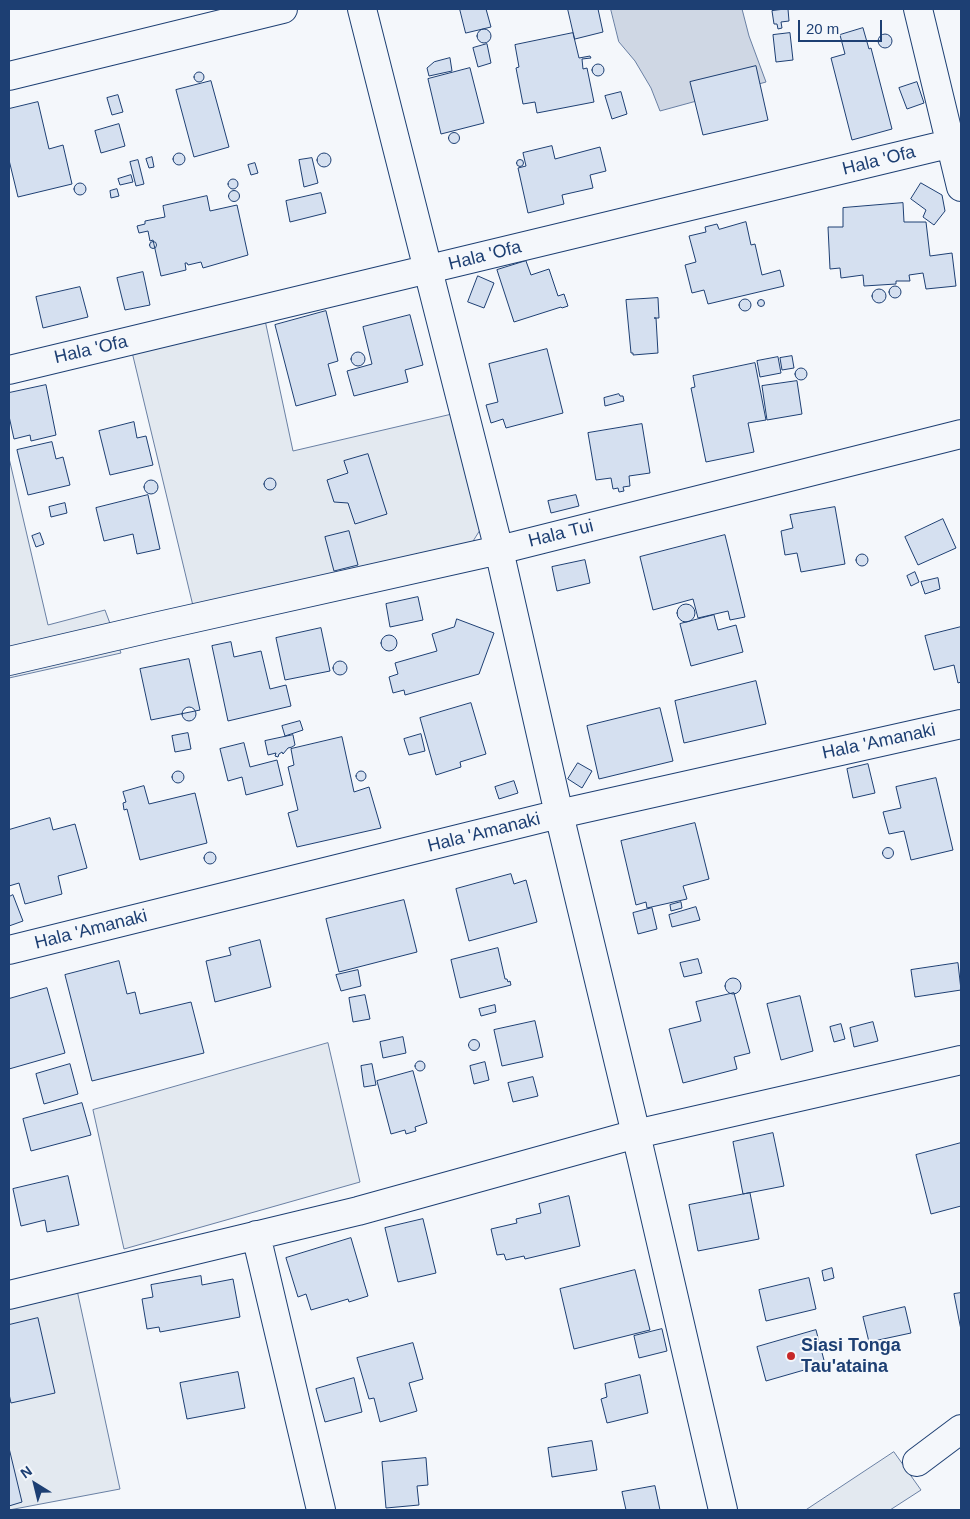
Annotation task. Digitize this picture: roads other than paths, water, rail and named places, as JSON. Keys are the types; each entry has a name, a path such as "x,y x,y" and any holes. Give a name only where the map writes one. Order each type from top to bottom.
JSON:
{"street":[{"path":"9,76 283,9"},
{"path":"362,9 499,550 559,814 636,1134 723,1510"},
{"path":"918,9 955,142 961,187"},
{"name":"Hala 'Ofa","path":"9,370 955,142"},
{"name":"Hala Tui","path":"9,661 499,550 961,434"},
{"name":"Hala 'Amanaki","path":"9,950 559,814 961,724"},
{"path":"9,1295 358,1211 636,1134 961,1060"},
{"path":"256,1235 321,1510"},
{"path":"917,1462 961,1429"}],"place":[{"name":"Siasi Tonga Tau'ataina","path":"791,1356"}]}
